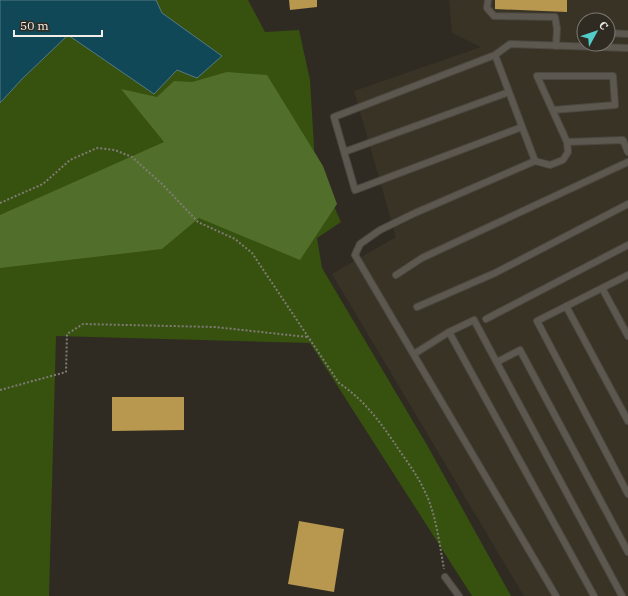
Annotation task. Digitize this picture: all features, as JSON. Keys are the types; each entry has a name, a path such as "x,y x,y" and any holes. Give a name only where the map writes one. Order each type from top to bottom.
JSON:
{"lane":[{"path":"488,0 488,8 494,16 555,17 557,29 556,46"},
{"path":"616,34 628,34"},
{"path":"522,127 355,190 334,117 495,55 510,44 628,48"},
{"path":"495,55 535,161"},
{"path":"553,110 615,105 613,76 537,76 567,142 568,152 563,160 550,165 535,161 415,213 380,230 360,244 355,255 556,596"},
{"path":"344,152 509,92"},
{"path":"567,142 623,140 628,152"},
{"path":"396,275 422,258 628,162"},
{"path":"417,307 495,273 628,204"},
{"path":"486,319 628,245"},
{"path":"628,283 626,276 537,321 628,494"},
{"path":"602,288 628,336"},
{"path":"566,306 628,421"},
{"path":"414,354 448,332 474,320 622,596"},
{"path":"448,332 594,596"},
{"path":"497,362 520,350 628,552"},
{"path":"445,577 459,596"}],"path":[{"path":"0,203 43,184 70,160 76,157 97,148 114,150 132,157 163,185 198,222 235,239 252,253 339,383 352,392 383,425 419,479 429,502 438,538 445,577"},
{"path":"0,390 66,372 67,334 83,324 215,327 308,337"}],"shaded area":[{"path":"449,0 628,0 628,596 524,596 332,274 396,237 354,91 481,47 452,33"}],"green space":[{"path":"0,0 248,0 265,32 299,30 310,80 315,164 341,222 317,238 322,268 427,445 511,596 472,596 310,343 56,336 49,596 0,596"},
{"path":"227,72 267,75 323,166 337,204 300,260 199,218 162,249 0,268 0,215 164,142 121,89 157,97 174,81 192,82"}],"water":[{"path":"0,0 156,0 162,13 222,56 197,78 177,70 154,94 68,35 22,79 0,103"}],"building":[{"path":"289,0 317,0 317,7 290,10"},
{"path":"495,0 567,0 567,12 495,9"},
{"path":"112,397 184,397 184,430 112,431"},
{"path":"299,521 344,529 334,592 288,584"}]}
